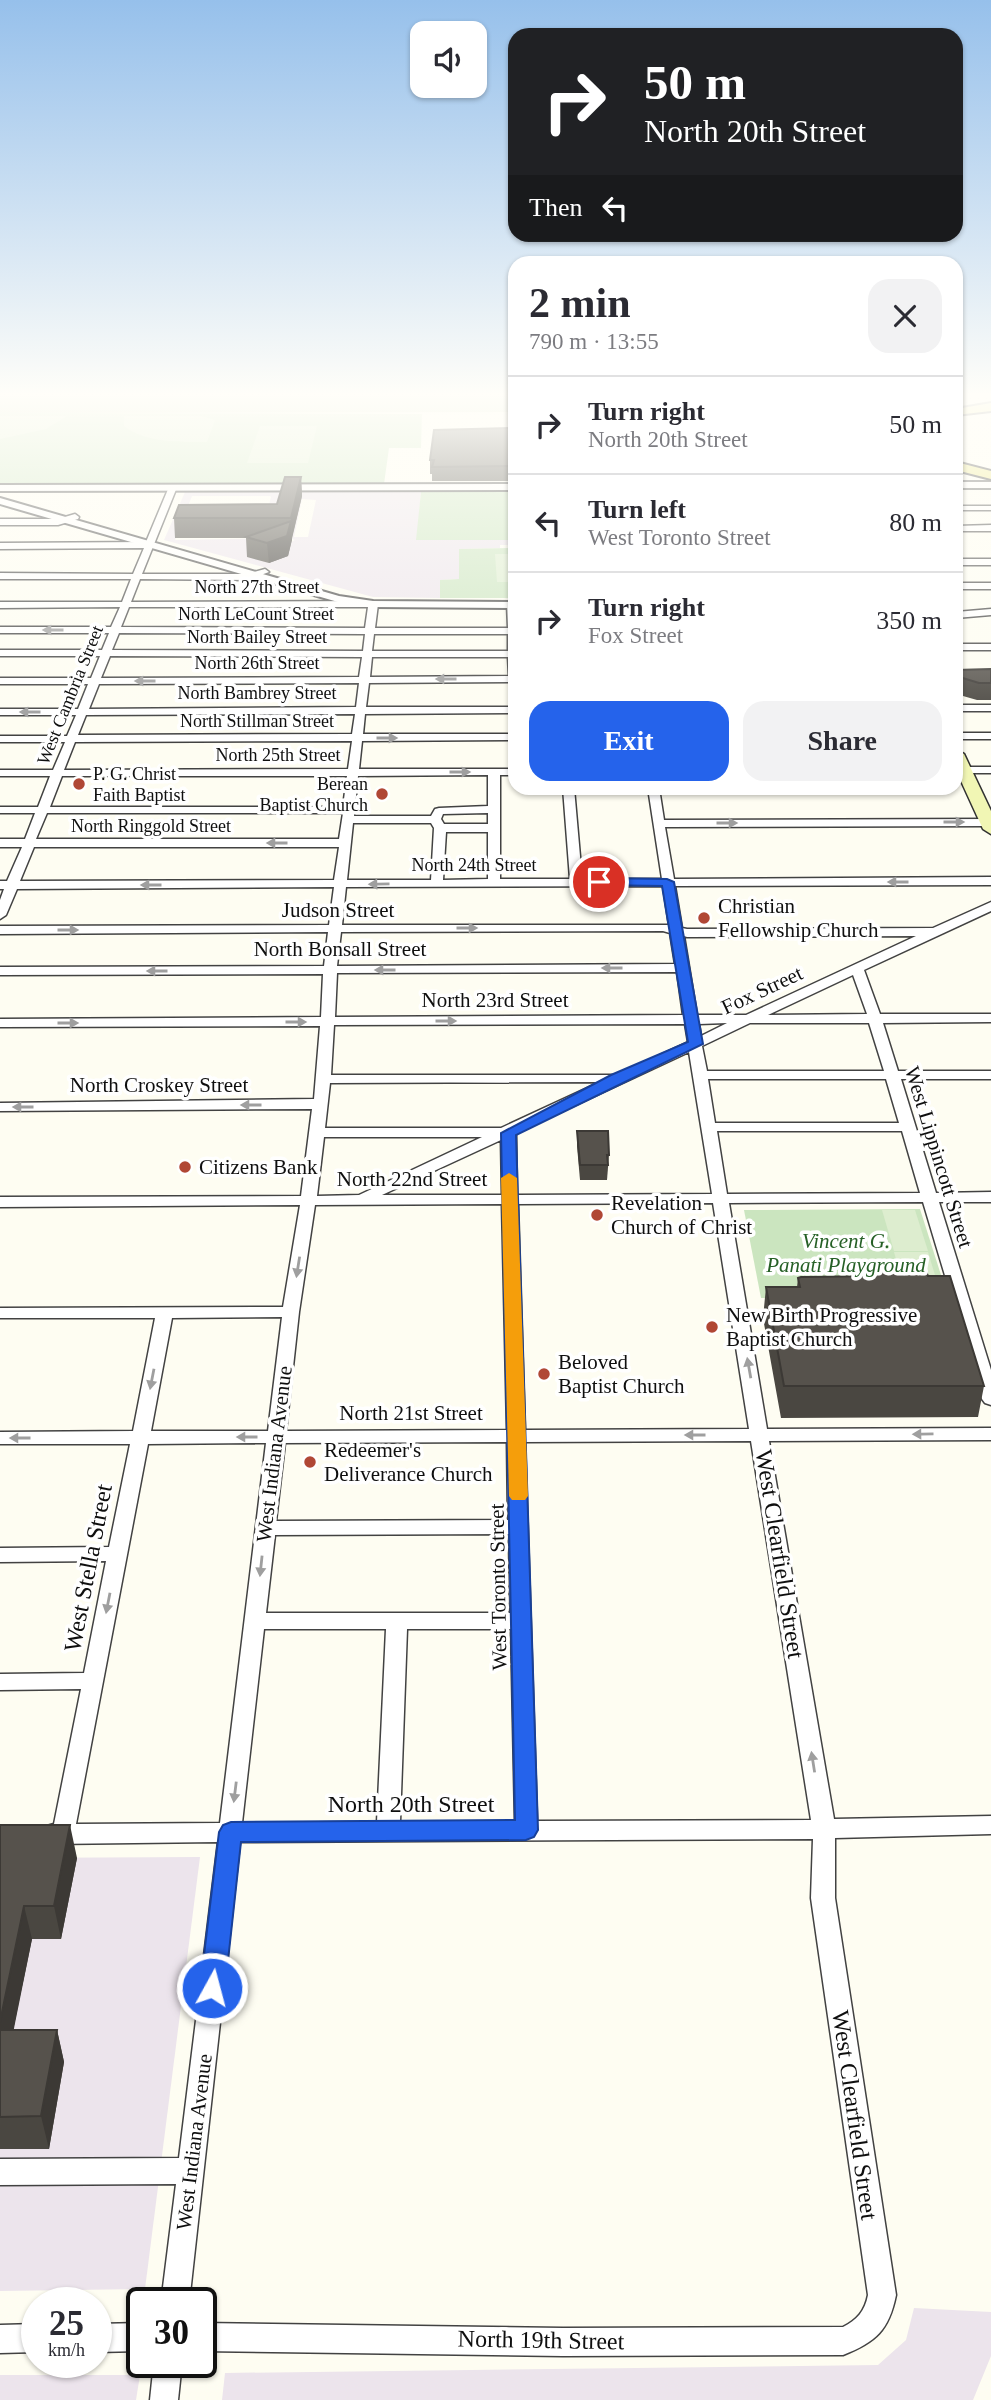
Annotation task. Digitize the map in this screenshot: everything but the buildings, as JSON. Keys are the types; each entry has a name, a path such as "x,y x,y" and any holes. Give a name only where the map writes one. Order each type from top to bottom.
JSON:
{"main road":[{"path":"963,777 989,826"}],"street":[{"path":"20,506 373,604"},
{"path":"31,506 71,519"},
{"name":"West Cambria Street","path":"0,915 6,885 29,844 166,506"},
{"path":"963,508 991,508"},
{"path":"0,522 71,519"},
{"path":"963,528 991,528"},
{"path":"0,546 151,542"},
{"path":"963,562 991,562"},
{"path":"0,576 260,574"},
{"path":"963,586 991,586"},
{"name":"West Indiana Avenue","path":"177,2287 291,1312 309,1199 329,1022 330,970 373,604"},
{"name":"North 27th Street","path":"0,605 508,605"},
{"path":"963,614 991,612"},
{"path":"963,616 991,619"},
{"name":"North LeCount Street","path":"0,630 508,631"},
{"path":"963,647 991,647"},
{"name":"North Bailey Street","path":"0,653 508,654"},
{"name":"North 26th Street","path":"0,681 508,679"},
{"path":"963,708 991,708"},
{"name":"North Bambrey Street","path":"0,712 508,710"},
{"path":"963,736 991,736"},
{"name":"North Stillman Street","path":"0,739 508,737"},
{"path":"963,770 991,770"},
{"path":"494,772 494,883"},
{"name":"North 25th Street","path":"0,773 508,772"},
{"path":"569,795 576,882"},
{"name":"West Clearfield Street","path":"654,795 680,968 702,1075 720,1200 824,1829 823,1898 882,2295 874,2321"},
{"path":"436,883 439,811 492,809"},
{"path":"0,810 348,815 492,828"},
{"path":"658,824 989,826"},
{"name":"North Ringgold Street","path":"0,843 345,843"},
{"name":"North 24th Street","path":"6,885 991,881"},
{"name":"Fox Street","path":"361,1200 991,906"},
{"name":"Judson Street","path":"0,930 663,928 687,933 934,932"},
{"name":"North Bonsall Street","path":"0,971 680,968"},
{"name":"West Lippincott Street","path":"857,968 991,1399"},
{"name":"North 23rd Street","path":"0,1023 991,1018"},
{"path":"702,1075 991,1075"},
{"path":"322,1079 617,1079"},
{"name":"North Croskey Street","path":"0,1107 319,1105"},
{"path":"710,1127 907,1127"},
{"path":"316,1132 509,1133"},
{"name":"West Toronto Street","path":"509,1133 526,1830"},
{"name":"North 22nd Street","path":"0,1202 991,1197"},
{"name":"West Stella Street","path":"63,1834 165,1312"},
{"path":"0,1313 291,1312"},
{"name":"North 21st Street","path":"0,1438 991,1434"},
{"path":"266,1528 519,1527"},
{"path":"0,1555 118,1555"},
{"path":"255,1621 521,1621"},
{"path":"388,1831 397,1621"},
{"path":"0,1682 93,1681"},
{"name":"North 20th Street","path":"25,1834 824,1829 991,1825"},
{"path":"0,2172 191,2171"},
{"name":"North 19th Street","path":"217,2337 563,2342 843,2340 859,2335 874,2321"},
{"path":"0,2339 21,2338"},
{"path":"164,2400 166,2378"}],"shaded area":[{"path":"179,506 188,506 184,516 266,516 269,506 294,506 279,524 181,524 175,540 277,538 291,542 295,540 292,539 300,506 294,537 308,537 315,506 420,506 417,540 508,540 508,545 500,545 500,548 508,548 460,549 459,579 441,580 440,598 373,597 164,540"},
{"path":"200,1857 145,2287 112,2289 112,2287 21,2287 21,2291 0,2291 0,1858"},
{"path":"914,2308 991,2312 991,2356 973,2400 222,2400 225,2373 878,2365 906,2340"},
{"path":"0,2375 21,2375 21,2378 112,2378 112,2375 126,2375 126,2378 140,2378 136,2400 0,2400"}],"green space":[{"path":"420,506 508,506 508,540 416,540"},
{"path":"508,548 508,598 440,598 440,580 459,579 459,549"},
{"path":"495,554 508,554 508,582 497,582"},
{"name":"Vincent G. Panati Playground","path":"920,1209 948,1297 761,1298 744,1210"},
{"path":"882,1210 915,1210 928,1251 894,1251"},
{"path":"894,1252 928,1252 941,1295 906,1295"}],"slow traffic":[{"path":"509,1178 518,1496"}],"place":[{"name":"P. G. Christ Faith Baptist","path":"79,784"},
{"name":"Berean Baptist Church","path":"382,794"},
{"name":"Christian Fellowship Church","path":"704,918"},
{"name":"Citizens Bank","path":"185,1167"},
{"name":"Revelation Church of Christ","path":"597,1215"},
{"name":"New Birth Progressive Baptist Church","path":"712,1327"},
{"name":"Beloved Baptist Church","path":"544,1374"},
{"name":"Redeemer's Deliverance Church","path":"310,1462"}],"route":[{"path":"212,1988 231,1832 526,1830 509,1133 617,1079 696,1044 680,968 667,882 599,882"}]}
